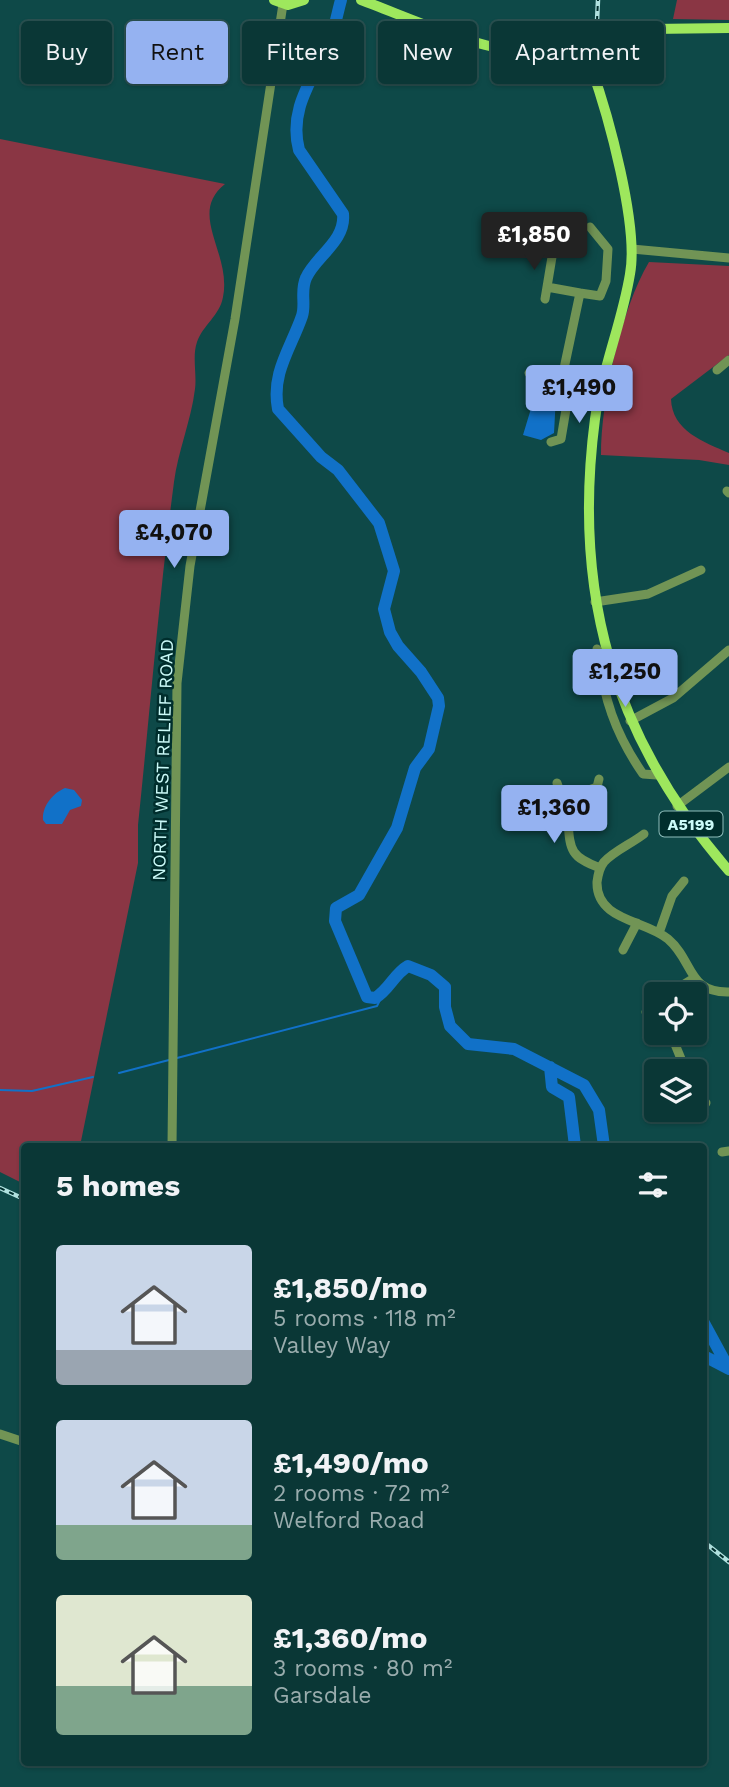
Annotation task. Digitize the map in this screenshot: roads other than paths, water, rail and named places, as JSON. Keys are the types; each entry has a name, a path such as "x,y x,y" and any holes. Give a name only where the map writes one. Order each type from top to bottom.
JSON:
{"main road":[{"path":"278,2 304,0"},
{"path":"364,1 449,34 491,45"},
{"path":"664,29 729,28"},
{"name":"A5199","path":"597,84 605,108 627,210 632,249 631,274 601,386 593,448 589,524 595,602 618,690 630,721 657,775 677,806 729,871"}],"street":[{"name":"NORTH WEST RELIEF ROAD","path":"172,1143 177,683 190,566 235,319 278,2"},
{"path":"547,287 600,296 610,256 604,242 590,227"},
{"path":"632,249 729,258"},
{"path":"545,299 553,251"},
{"path":"551,442 561,439 566,379 580,293"},
{"path":"717,370 729,360"},
{"path":"529,373 601,386"},
{"path":"595,602 648,594 701,570"},
{"path":"597,649 605,696 617,733 643,774 657,775"},
{"path":"630,721 673,698 729,650"},
{"path":"605,696 618,690"},
{"path":"677,806 729,767"},
{"path":"562,800 597,787 599,779"},
{"path":"557,783 569,846 581,860 600,867"},
{"path":"644,834 612,855 600,867 597,886 604,904 613,913 659,933 676,947 694,978 706,989 729,992"},
{"path":"659,933 672,896 684,881"},
{"path":"624,950 637,923"},
{"path":"688,982 694,978"},
{"path":"0,1434 21,1441"}],"water":[{"path":"536,392 556,396 554,433 541,440 523,435"},
{"path":"65,788 74,790 82,800 81,806 70,810 62,824 46,824 43,815 46,805 56,793"}],"waterway":[{"path":"341,0 331,37 304,94 297,120 297,135 299,150 343,214 343,224 335,241 310,270 304,283 302,316 283,361 277,384 278,409 321,457 338,470 379,523 394,571 384,609 390,632 398,646 421,672 438,698 439,706 429,749 415,768 397,828 359,895 336,908 335,921 367,997 375,998 380,995 408,966 431,975 445,987 445,1007 450,1026 468,1044 514,1049 584,1085 599,1110 604,1143"},
{"path":"177,1058 377,1006 383,994"},
{"path":"119,1073 169,1060"},
{"path":"550,1067 552,1087 569,1097 575,1143"},
{"path":"0,1090 32,1091 93,1077"},
{"path":"707,1329 729,1369"},
{"path":"707,1358 729,1369"}],"railway":[{"path":"597,21 598,0"},
{"path":"0,1188 21,1198"},
{"path":"707,1544 729,1562"}]}
